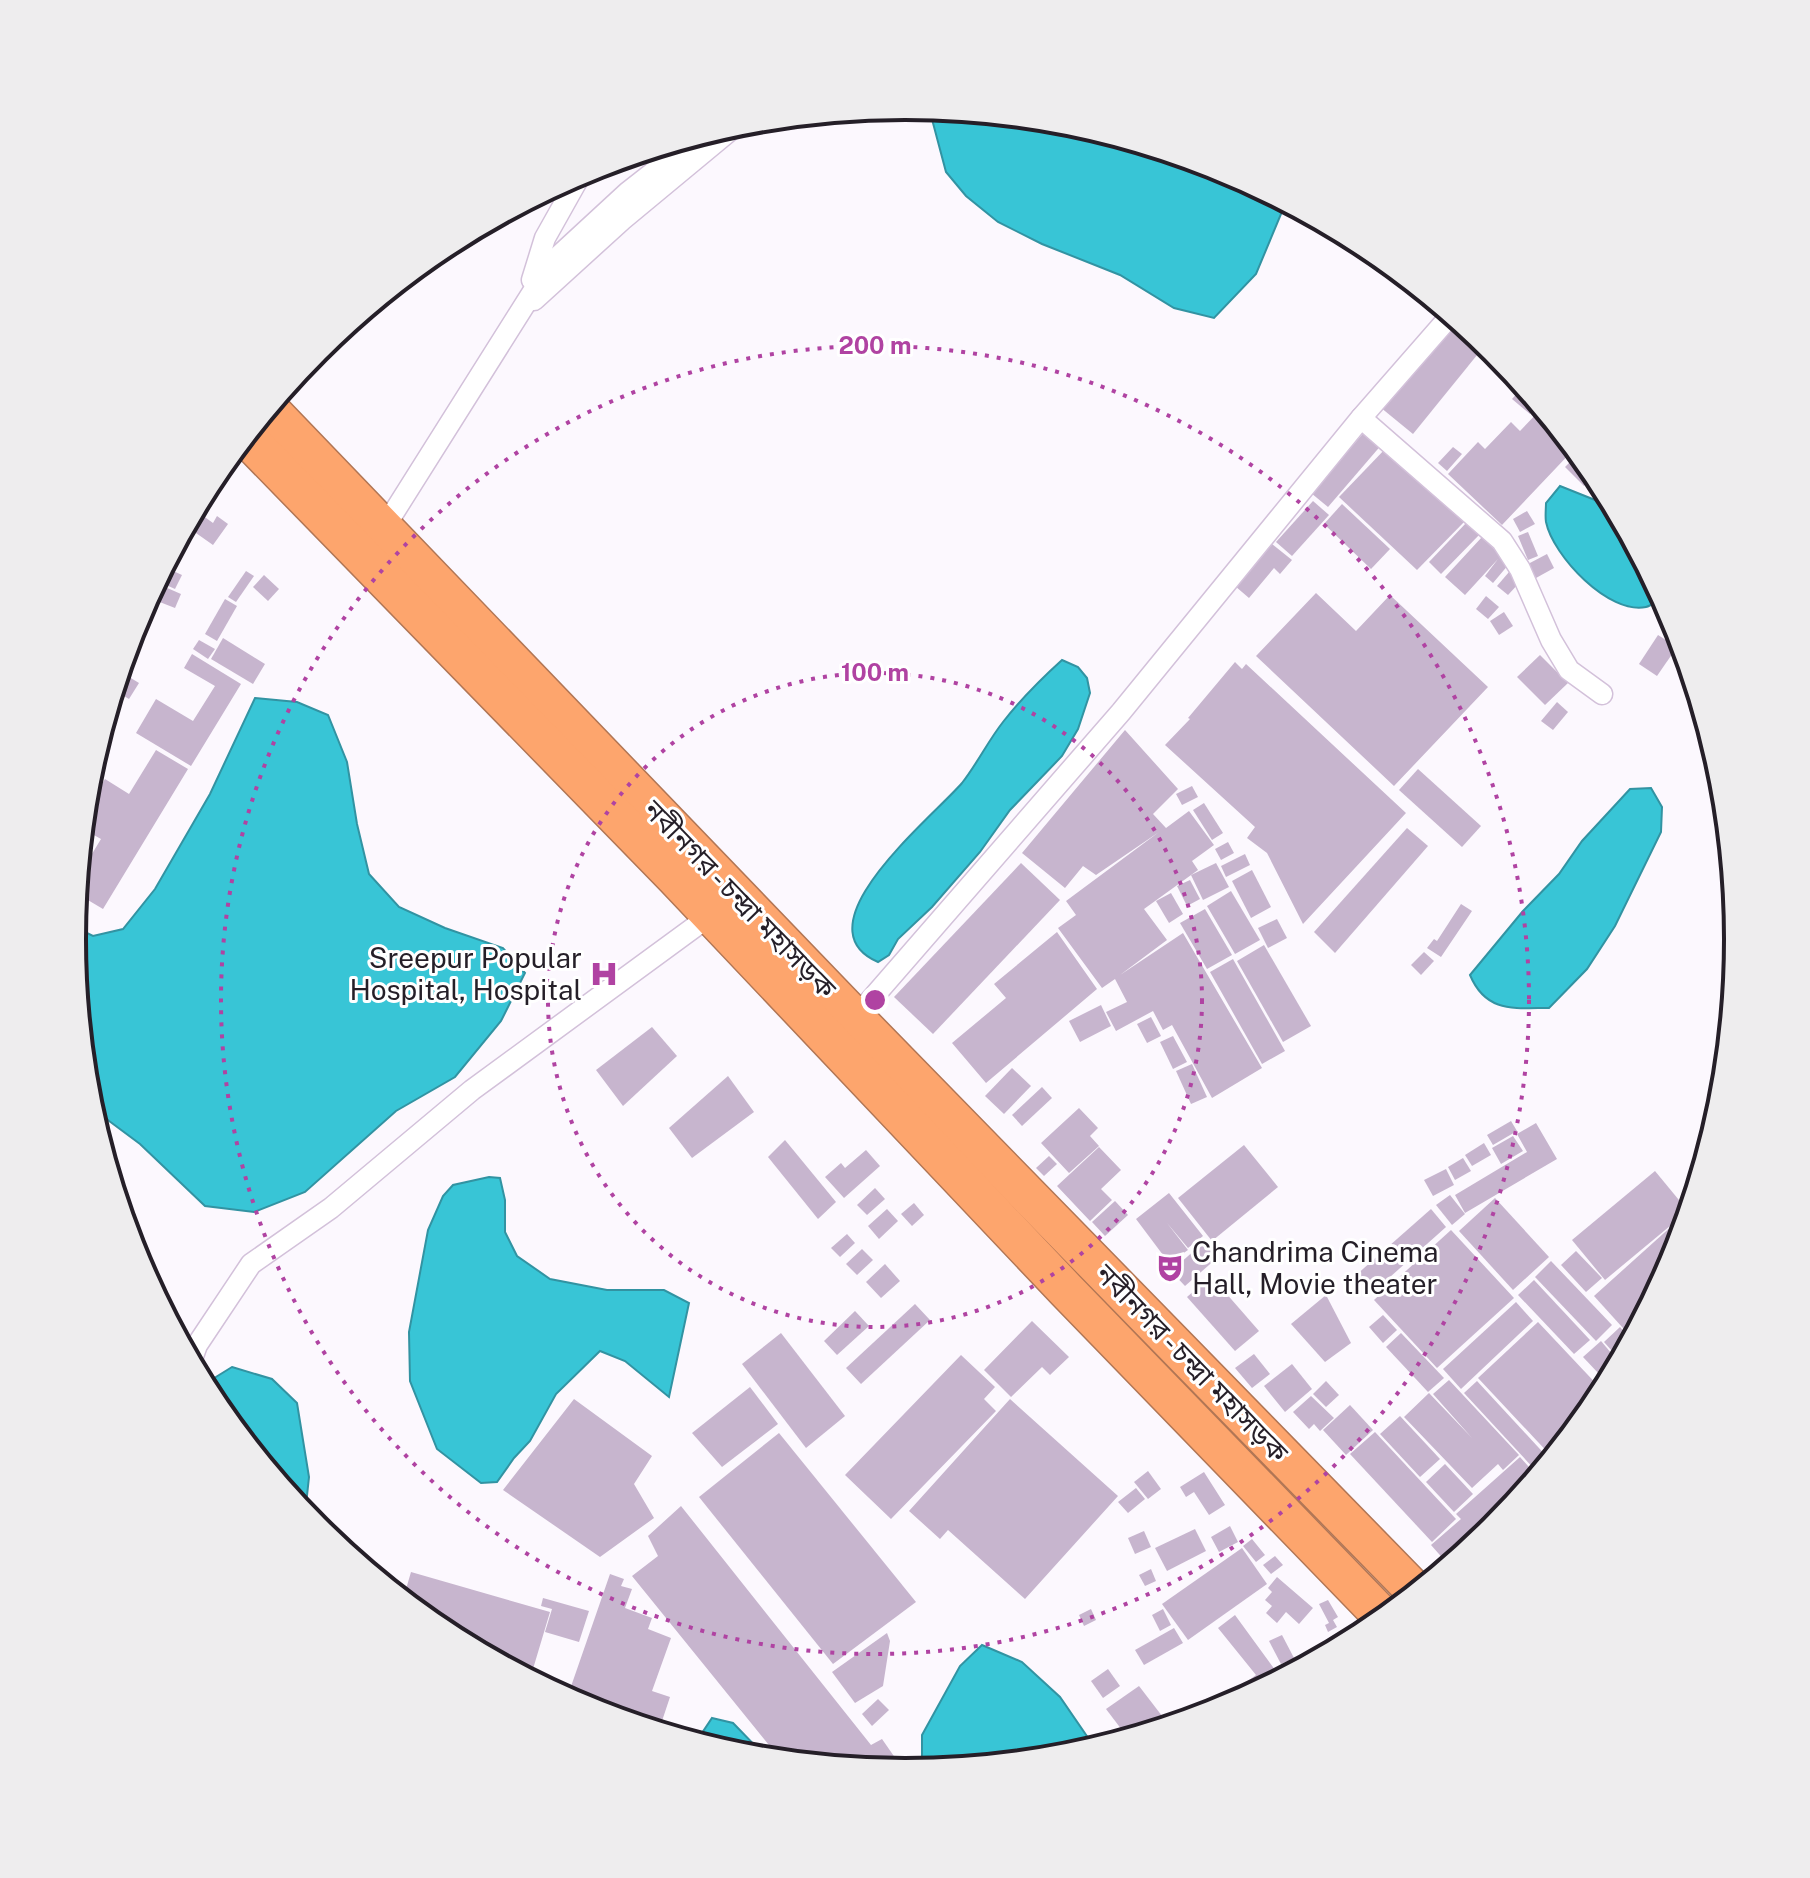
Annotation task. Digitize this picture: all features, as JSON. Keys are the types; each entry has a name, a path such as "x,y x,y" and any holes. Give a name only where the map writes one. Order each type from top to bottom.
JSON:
{"highway":[{"name":"নবীনগর - চন্দ্রা মহাসড়ক","path":"275,416 855,1018 1409,1585"},
{"name":"নবীনগর - চন্দ্রা মহাসড়ক","path":"252,444 711,915 1077,1301 1375,1609"}],"street":[{"path":"522,310 622,220 715,143"},
{"path":"384,528 551,263 628,192 679,152"},
{"path":"522,310 545,238 571,191"},
{"path":"855,1018 1121,712 1361,418 1444,323"},
{"path":"1361,418 1502,541 1520,569 1551,640 1569,670 1602,694"},
{"path":"196,1348 251,1264 331,1208 472,1090 711,915"}],"water":[{"path":"932,121 1012,127 1117,148 1218,182 1282,212 1256,274 1214,318 1174,308 1120,275 1042,244 998,222 966,196 946,172"},
{"path":"1560,486 1596,501 1652,604 1631,607 1616,602 1585,580 1559,551 1551,536 1546,522 1546,503"},
{"path":"1062,660 1078,667 1087,678 1090,693 1078,729 1062,756 1010,810 980,852 932,907 898,939 889,955 878,962 857,945 853,923 861,898 901,845 962,783 1010,714"},
{"path":"255,698 297,702 328,715 347,762 369,874 399,907 445,928 503,948 525,973 501,1021 455,1077 396,1111 305,1192 254,1212 205,1206 140,1144 107,1119 93,1046 86,933 93,936 123,929 155,889 210,794"},
{"path":"1651,788 1662,807 1661,832 1615,926 1587,969 1549,1008 1502,1006 1484,996 1470,975 1523,911 1559,874 1582,841 1630,789"},
{"path":"489,1177 500,1178 505,1200 505,1232 517,1256 550,1279 607,1290 664,1290 689,1303 669,1397 625,1361 600,1351 556,1394 530,1441 497,1482 481,1483 437,1449 410,1381 409,1332 428,1230 443,1196 453,1185"},
{"path":"232,1367 272,1379 297,1403 309,1477 307,1498 255,1438 214,1378"},
{"path":"982,1645 1022,1662 1060,1697 1087,1737 1012,1751 922,1757 922,1735 960,1666"},
{"path":"712,1718 733,1723 753,1743 745,1742 703,1732"}],"building":[{"path":"1447,325 1478,354 1413,434 1380,407"},
{"path":"1516,394 1532,412 1530,414 1512,399"},
{"path":"1535,416 1567,457 1502,525 1448,474 1478,442 1485,449 1511,422 1520,431"},
{"path":"1367,429 1383,443 1328,507 1311,493"},
{"path":"1388,446 1466,520 1417,570 1339,497"},
{"path":"1453,447 1462,454 1447,471 1438,463"},
{"path":"1570,462 1586,484 1584,486 1565,467"},
{"path":"1313,501 1329,515 1292,556 1276,542"},
{"path":"1342,504 1390,549 1371,569 1324,524"},
{"path":"1527,511 1535,524 1520,532 1513,519"},
{"path":"204,516 213,523 217,516 228,524 213,545 194,532"},
{"path":"1467,522 1480,534 1441,574 1429,562"},
{"path":"1528,532 1538,556 1528,560 1518,536"},
{"path":"1482,537 1509,564 1493,583 1485,576 1498,559 1465,595 1445,577"},
{"path":"1272,544 1292,560 1280,574 1274,568 1249,598 1235,586"},
{"path":"1547,554 1554,568 1536,578 1528,564"},
{"path":"173,571 182,575 175,589 166,585"},
{"path":"246,571 254,576 236,602 228,597"},
{"path":"1509,572 1520,582 1508,595 1497,586"},
{"path":"264,575 279,589 268,601 253,587"},
{"path":"165,587 181,594 175,608 159,602"},
{"path":"1316,593 1356,631 1390,595 1488,687 1394,786 1256,656"},
{"path":"1486,596 1499,607 1488,619 1476,609"},
{"path":"225,599 237,606 217,641 205,634"},
{"path":"1504,612 1513,626 1499,635 1490,621"},
{"path":"1658,635 1668,641 1672,654 1657,676 1639,664"},
{"path":"223,638 265,664 253,684 211,659"},
{"path":"199,640 215,649 208,659 193,649"},
{"path":"192,654 241,684 191,766 136,733 156,699 193,721 215,686 184,668"},
{"path":"1540,655 1568,683 1545,705 1517,677"},
{"path":"1235,662 1242,669 1246,664 1406,813 1303,924 1267,853 1247,838 1255,827 1165,745"},
{"path":"129,677 139,683 129,699 123,696"},
{"path":"1557,702 1568,712 1553,730 1541,721"},
{"path":"1125,730 1178,789 1153,814 1166,828 1189,811 1214,845 1192,861 1198,870 1144,909 1167,940 1120,975 1183,933 1262,1068 1212,1098 1172,1025 1163,1030 1153,1011 1116,1031 1106,1012 1127,1002 1115,979 1102,988 1058,928 1076,915 1066,901 1159,832 1096,875 1083,866 1065,888 1022,853"},
{"path":"156,750 188,769 103,909 87,900 91,856 101,839 93,834 101,786 105,779 129,794"},
{"path":"1418,769 1481,826 1462,847 1399,790"},
{"path":"1192,786 1198,797 1182,805 1176,794"},
{"path":"1204,803 1223,833 1212,840 1193,810"},
{"path":"1407,828 1428,846 1335,953 1314,932"},
{"path":"1228,842 1234,853 1221,860 1215,849"},
{"path":"1245,854 1250,865 1226,877 1221,866"},
{"path":"1021,863 1060,900 933,1034 894,997"},
{"path":"1216,863 1229,887 1203,900 1191,875"},
{"path":"1252,870 1271,907 1251,918 1232,881"},
{"path":"1190,880 1200,899 1187,906 1177,886"},
{"path":"1231,891 1260,940 1235,954 1207,906"},
{"path":"1171,893 1183,914 1169,923 1156,901"},
{"path":"1461,904 1472,911 1441,957 1427,948 1434,939 1437,941"},
{"path":"1205,909 1232,955 1207,969 1180,923"},
{"path":"1277,919 1287,938 1268,948 1258,928"},
{"path":"1057,932 1097,989 986,1083 952,1043 1006,998 994,984"},
{"path":"1264,945 1311,1026 1283,1042 1237,961"},
{"path":"1424,952 1434,961 1421,975 1411,965"},
{"path":"1233,959 1285,1051 1262,1064 1210,972"},
{"path":"1101,1005 1111,1026 1080,1042 1069,1021"},
{"path":"1151,1017 1161,1036 1147,1043 1137,1024"},
{"path":"652,1027 677,1056 623,1106 596,1070"},
{"path":"1173,1036 1187,1062 1173,1069 1160,1042"},
{"path":"1192,1064 1207,1097 1191,1104 1176,1071"},
{"path":"1012,1068 1031,1086 1004,1114 985,1096"},
{"path":"728,1076 754,1112 692,1158 669,1128"},
{"path":"1042,1087 1052,1098 1022,1126 1012,1115"},
{"path":"1079,1108 1098,1128 1090,1136 1099,1146 1069,1173 1041,1143"},
{"path":"1511,1121 1517,1131 1493,1145 1487,1135"},
{"path":"1536,1123 1557,1159 1465,1213 1455,1195 1527,1152 1517,1134"},
{"path":"1513,1136 1523,1151 1501,1164 1492,1148"},
{"path":"785,1140 836,1202 818,1219 768,1157"},
{"path":"1484,1143 1491,1155 1472,1166 1465,1155"},
{"path":"1244,1145 1278,1187 1212,1241 1178,1198"},
{"path":"1099,1147 1121,1170 1101,1189 1112,1200 1090,1221 1057,1186"},
{"path":"866,1150 880,1166 844,1198 825,1177 841,1163 845,1168"},
{"path":"1049,1156 1057,1164 1044,1176 1036,1168"},
{"path":"1463,1158 1471,1171 1455,1180 1448,1167"},
{"path":"1446,1169 1454,1185 1433,1196 1424,1180"},
{"path":"1655,1171 1681,1202 1673,1224 1605,1280 1572,1240"},
{"path":"875,1188 885,1199 867,1215 857,1205"},
{"path":"1169,1193 1203,1236 1188,1248 1167,1223 1188,1250 1169,1263 1136,1219"},
{"path":"1450,1195 1465,1214 1452,1225 1436,1205"},
{"path":"1495,1198 1549,1257 1513,1290 1459,1231"},
{"path":"1115,1201 1128,1215 1105,1236 1092,1222"},
{"path":"914,1203 924,1215 912,1226 901,1214"},
{"path":"887,1209 898,1221 879,1239 868,1226"},
{"path":"1431,1209 1446,1227 1371,1294 1355,1276"},
{"path":"1672,1226 1624,1330 1594,1296"},
{"path":"1451,1230 1514,1298 1437,1368 1374,1300"},
{"path":"847,1234 855,1243 840,1257 831,1248"},
{"path":"1204,1242 1217,1258 1185,1286 1171,1271"},
{"path":"862,1249 873,1260 857,1275 846,1264"},
{"path":"1576,1251 1602,1278 1586,1292 1561,1265"},
{"path":"1551,1261 1612,1325 1596,1341 1535,1277"},
{"path":"885,1264 900,1281 881,1298 866,1282"},
{"path":"1211,1276 1259,1331 1235,1351 1187,1297"},
{"path":"1534,1280 1590,1340 1574,1354 1518,1295"},
{"path":"1326,1295 1351,1343 1325,1362 1291,1324"},
{"path":"1516,1302 1533,1321 1461,1389 1443,1369"},
{"path":"915,1304 930,1320 861,1384 846,1368"},
{"path":"855,1311 869,1326 837,1355 824,1341"},
{"path":"1383,1315 1397,1330 1383,1343 1369,1327"},
{"path":"1032,1321 1069,1357 1050,1375 1042,1367 1011,1397 984,1370"},
{"path":"1538,1322 1594,1381 1545,1450 1478,1378"},
{"path":"1620,1327 1624,1331 1612,1352 1604,1342"},
{"path":"781,1333 845,1416 806,1448 742,1364"},
{"path":"1401,1333 1444,1378 1428,1392 1386,1347"},
{"path":"1601,1341 1611,1353 1599,1374 1583,1357"},
{"path":"1254,1354 1270,1374 1252,1388 1235,1368"},
{"path":"961,1355 995,1387 984,1399 996,1411 891,1519 845,1475"},
{"path":"1292,1364 1312,1389 1285,1412 1264,1386"},
{"path":"1449,1380 1519,1455 1503,1470 1498,1464 1472,1488 1404,1417 1429,1393 1472,1438 1433,1394"},
{"path":"1326,1381 1339,1395 1326,1407 1313,1394"},
{"path":"1477,1381 1543,1452 1532,1466 1464,1393"},
{"path":"750,1387 778,1424 722,1467 692,1433"},
{"path":"1311,1396 1334,1418 1320,1431 1314,1424 1309,1429 1293,1412"},
{"path":"574,1399 652,1456 634,1484 654,1518 600,1557 503,1490"},
{"path":"1010,1399 1118,1496 1025,1599 948,1530 940,1539 909,1511"},
{"path":"1350,1405 1373,1430 1346,1455 1323,1430"},
{"path":"1400,1416 1440,1459 1420,1477 1380,1434"},
{"path":"1375,1432 1456,1519 1432,1542 1350,1454"},
{"path":"779,1433 916,1602 833,1664 699,1497"},
{"path":"1520,1457 1530,1468 1442,1557 1431,1545 1461,1519 1456,1514"},
{"path":"1445,1464 1473,1494 1454,1512 1426,1482"},
{"path":"1148,1471 1161,1489 1148,1499 1134,1482"},
{"path":"1204,1472 1225,1505 1209,1515 1194,1492 1186,1497 1180,1487"},
{"path":"1136,1488 1145,1499 1128,1513 1118,1502"},
{"path":"681,1506 871,1745 882,1739 895,1758 770,1746 632,1576 658,1556 648,1536"},
{"path":"1230,1526 1238,1542 1219,1552 1211,1537"},
{"path":"1195,1529 1206,1551 1167,1571 1155,1548"},
{"path":"1144,1531 1151,1547 1135,1554 1128,1538"},
{"path":"1252,1539 1265,1555 1256,1562 1243,1546"},
{"path":"1242,1548 1267,1584 1188,1640 1162,1604"},
{"path":"1275,1556 1283,1565 1271,1574 1263,1565"},
{"path":"1151,1569 1156,1581 1145,1586 1139,1575"},
{"path":"411,1572 550,1612 533,1669 450,1620 406,1589"},
{"path":"610,1574 624,1579 621,1586 632,1589 625,1608 652,1618 648,1629 671,1638 652,1691 670,1697 662,1721 571,1687"},
{"path":"1277,1577 1313,1608 1299,1624 1286,1612 1277,1623 1266,1613 1272,1606 1265,1600 1272,1592 1268,1588"},
{"path":"543,1598 589,1611 579,1642 545,1632 552,1609 541,1606"},
{"path":"1328,1600 1338,1617 1333,1620 1337,1627 1328,1632 1325,1625 1329,1623 1319,1604"},
{"path":"1091,1609 1096,1620 1084,1626 1079,1615"},
{"path":"1163,1609 1171,1625 1160,1631 1152,1615"},
{"path":"1235,1615 1275,1670 1242,1685 1256,1675 1218,1628"},
{"path":"1174,1628 1183,1643 1144,1665 1135,1650"},
{"path":"887,1633 890,1641 883,1686 855,1703 832,1672"},
{"path":"1282,1635 1294,1658 1281,1664 1269,1641"},
{"path":"1108,1669 1120,1686 1103,1698 1091,1681"},
{"path":"1139,1686 1163,1717 1121,1729 1106,1709"},
{"path":"878,1699 889,1710 872,1726 862,1714"}],"place":[{"name":"Sreepur Popular Hospital, Hospital","path":"604,974"},
{"name":"Chandrima Cinema Hall, Movie theater","path":"1170,1268"}]}
